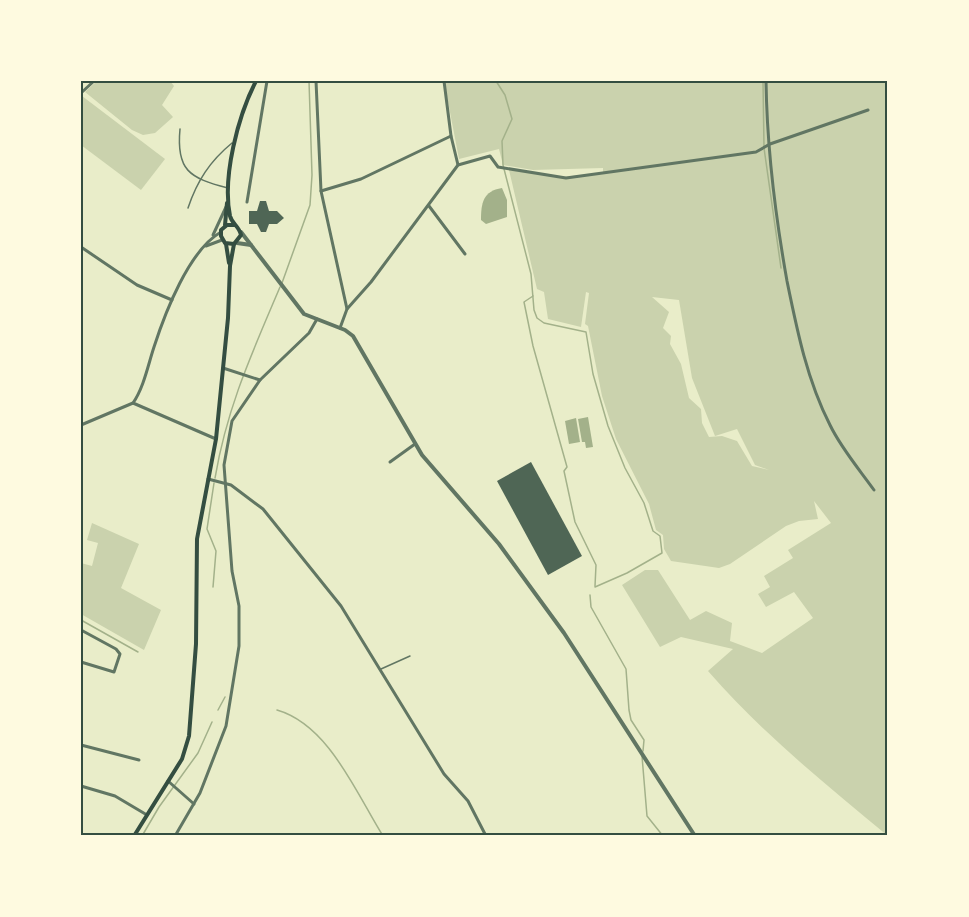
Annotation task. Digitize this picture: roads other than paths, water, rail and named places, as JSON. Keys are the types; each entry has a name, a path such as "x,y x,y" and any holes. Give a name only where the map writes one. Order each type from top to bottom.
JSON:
{"main road":[{"path":"230,266 221,232 225,226 235,141 246,102 256,81"},
{"path":"134,836 184,754 189,736 196,638 196,543 213,480 230,266 235,243 241,232 230,216 228,195"},
{"path":"225,226 235,225"},
{"path":"224,241 235,243"}],"street":[{"path":"81,93 94,81"},
{"path":"247,202 267,81"},
{"path":"316,81 321,191 347,309"},
{"path":"444,81 451,136 458,165"},
{"path":"766,81 767,145 784,262 809,376 831,428 874,489"},
{"path":"339,328 347,309 367,288 458,165 488,156 500,167 566,178 756,152 767,145 868,110"},
{"path":"321,191 361,179 451,136"},
{"path":"429,206 465,254"},
{"path":"81,425 133,403 172,300 212,237 226,207"},
{"path":"212,237 221,232"},
{"path":"241,232 277,276 300,310 349,332 356,341 428,463 505,553 571,644 695,836"},
{"path":"204,247 224,241"},
{"path":"235,243 251,245"},
{"path":"81,247 136,285 172,300"},
{"path":"175,836 194,804 226,726 239,646 239,606 232,570 224,465 232,421 260,380 309,333 317,319"},
{"path":"223,368 260,380"},
{"path":"133,403 216,439"},
{"path":"390,462 415,444"},
{"path":"213,480 225,483 242,492 269,516 341,606 444,774 468,801 486,836"},
{"path":"81,630 120,651 114,672 81,662"},
{"path":"81,745 139,760"},
{"path":"168,781 194,804"},
{"path":"81,786 115,796 147,815"}],"lane":[{"path":"180,129 178,150 184,168 200,178 229,188"},
{"path":"188,208 200,178 217,156 235,141"},
{"path":"380,670 410,656"}],"waterway":[{"path":"282,283 310,205 312,175 309,81"},
{"path":"496,81 505,95 512,119 502,141 503,165 531,274 534,310 537,318 544,323 586,332 593,374 608,426 625,468 644,503 653,531 660,536 662,553 627,573 595,587"},
{"path":"763,81 764,148 781,268"},
{"path":"215,478 233,404 280,287"},
{"path":"533,296 524,302 533,346 567,467 564,471 575,522 596,565 595,586"},
{"path":"213,587 216,551 207,529 214,483"},
{"path":"590,595 591,607 626,669 631,720 644,740 643,751"},
{"path":"81,620 138,652"},
{"path":"218,710 225,697"},
{"path":"277,710 295,718 312,730 326,745 351,781 383,836"},
{"path":"142,836 159,807 198,753 212,722"},
{"path":"642,756 647,816 663,836"}]}
